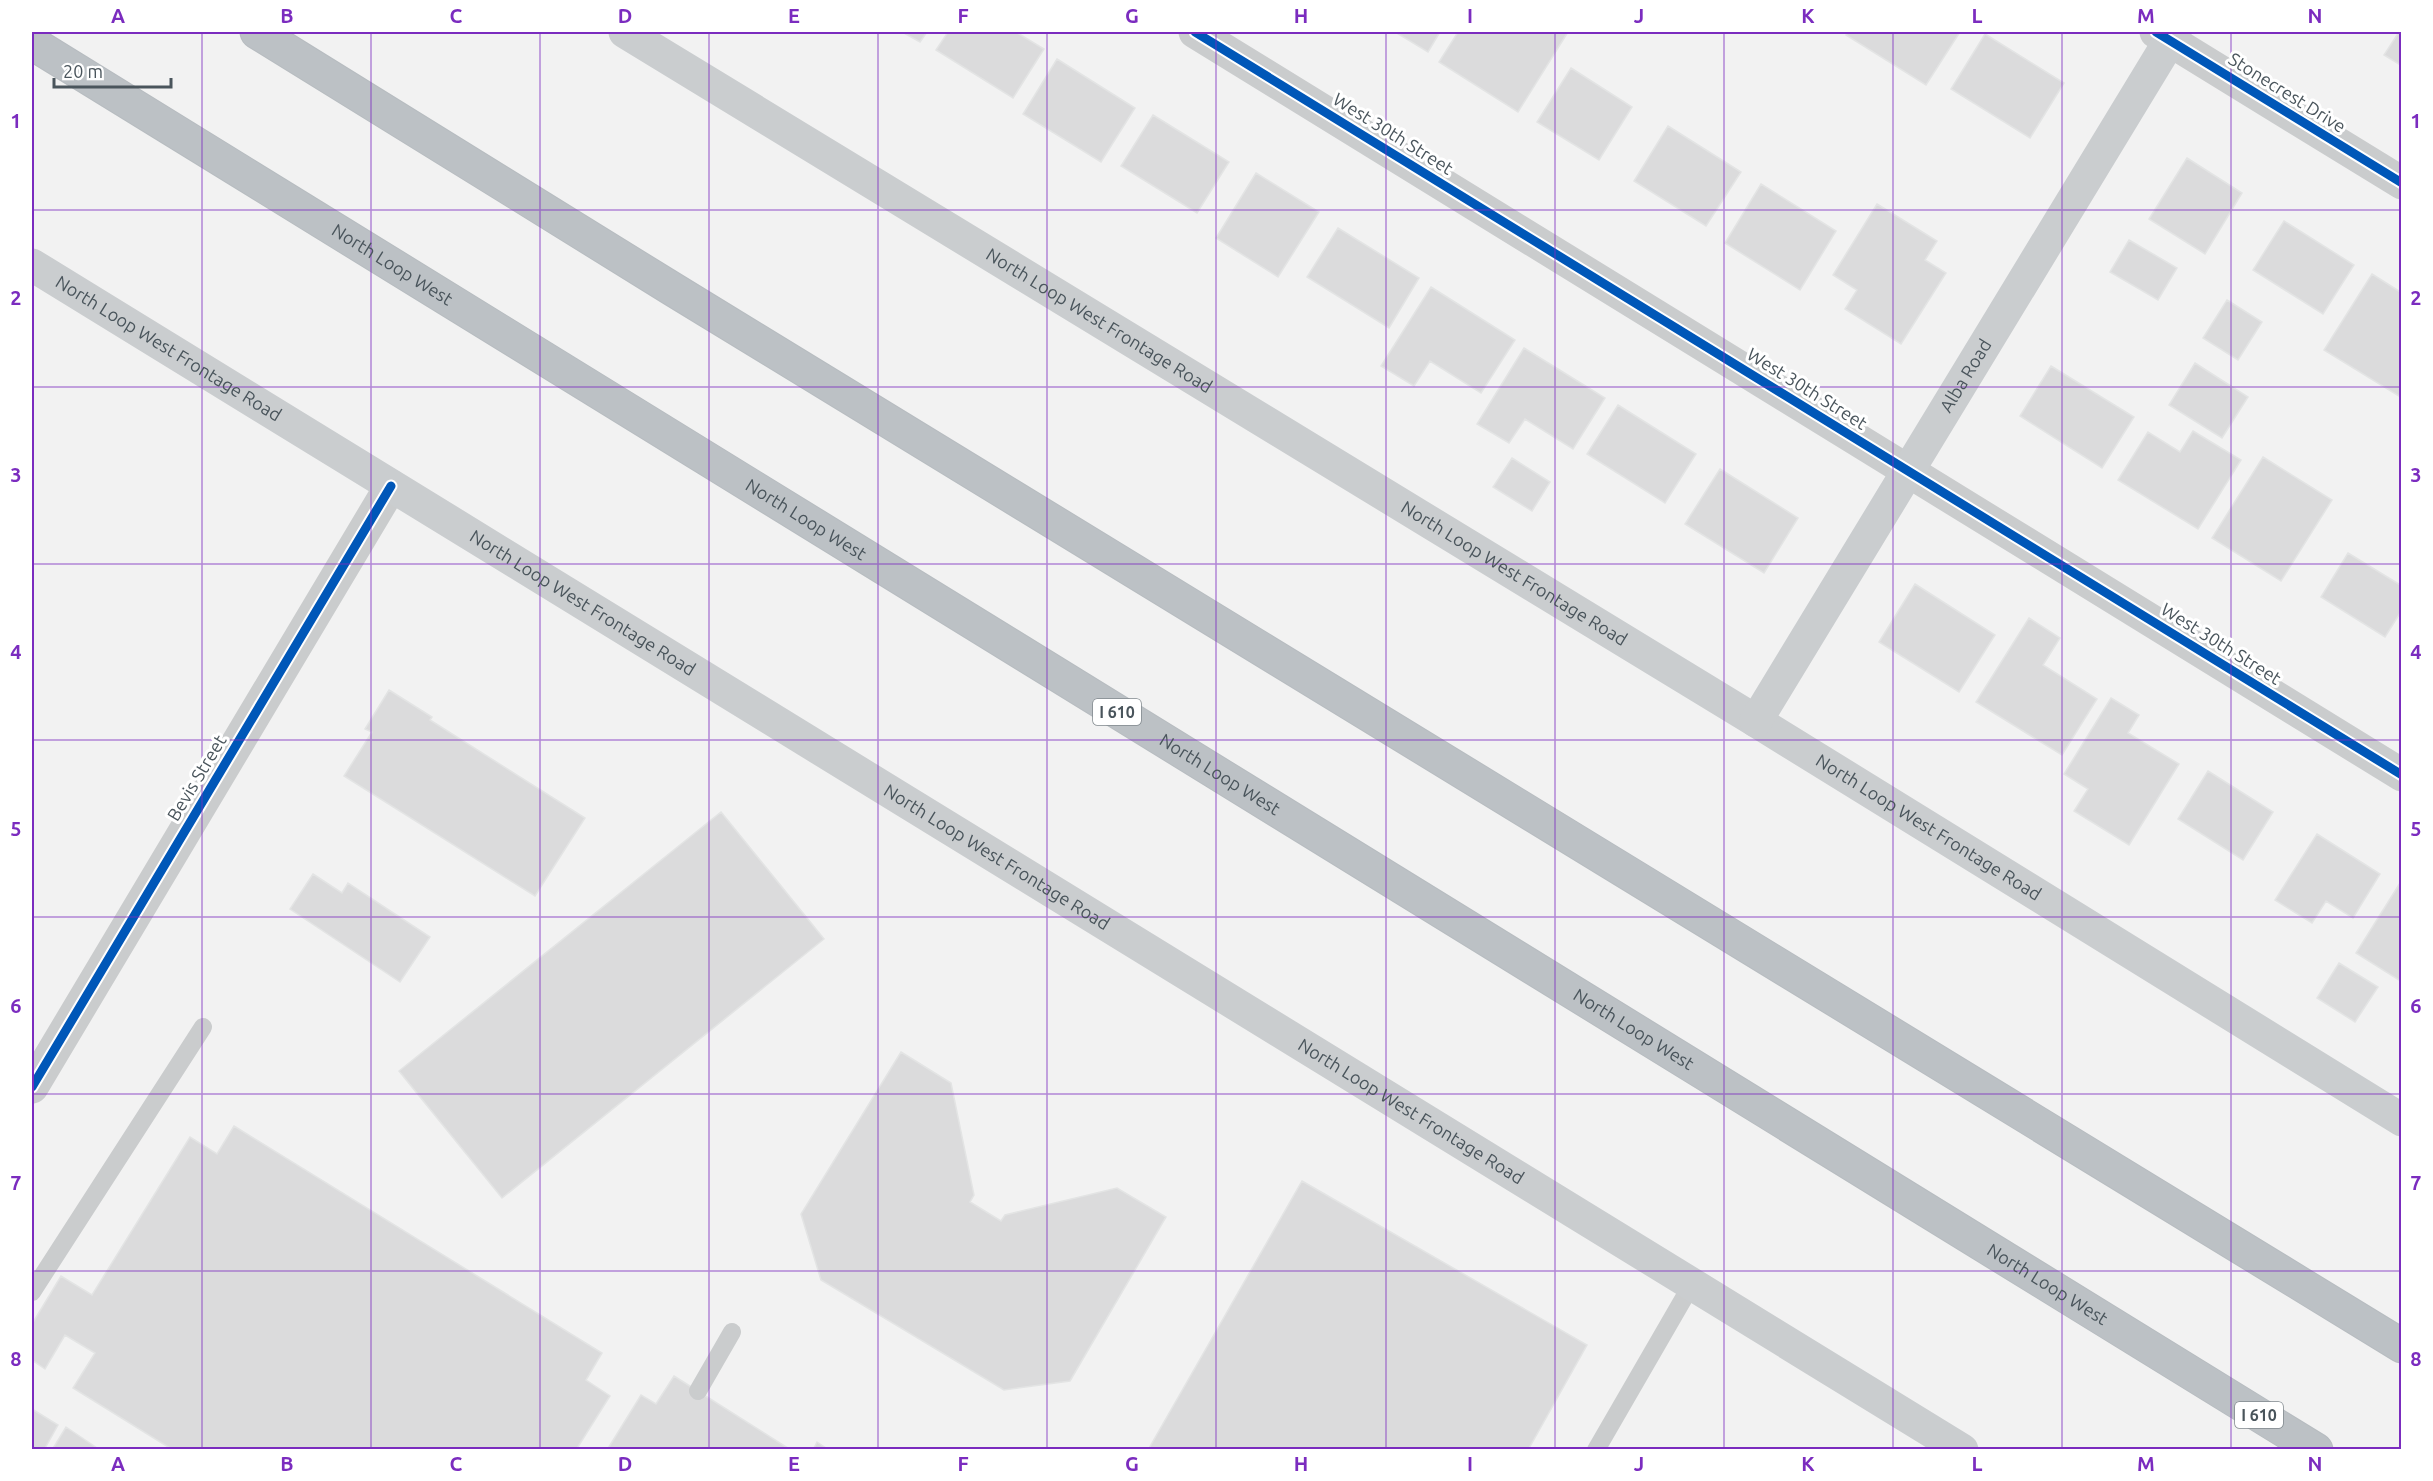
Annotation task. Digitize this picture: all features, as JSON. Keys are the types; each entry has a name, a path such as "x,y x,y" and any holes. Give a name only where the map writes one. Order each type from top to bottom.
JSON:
{"highway":[{"path":"257,32 736,328 2402,1346"},
{"name":"North Loop West","path":"32,43 2316,1449"},
{"path":"2203,1381 2291,1449"}],"main road":[{"name":"North Loop West Frontage Road","path":"625,32 1756,721 2402,1120"},
{"name":"Alba Road","path":"1756,721 1909,471 2167,34"},
{"name":"North Loop West Frontage Road","path":"32,265 1962,1449"}],"street":[{"name":"West 30th Street","path":"1195,32 2402,774"},
{"name":"Stonecrest Drive","path":"2167,34 2402,183"},
{"name":"Bevis Street","path":"32,1087 391,486"}],"lane":[{"path":"32,1292 203,1027"},
{"path":"1596,1449 1692,1284"},
{"path":"698,1391 732,1332"}],"building":[{"path":"902,32 927,32 920,42"},
{"path":"948,32 1016,32 1044,49 1013,98 936,50"},
{"path":"1395,32 1440,32 1428,52"},
{"path":"1458,32 1568,32 1518,112 1439,62"},
{"path":"1848,32 1960,32 1926,85 1846,35"},
{"path":"2399,32 2402,32 2402,66 2384,55"},
{"path":"1985,34 2064,83 2030,138 1951,89"},
{"path":"1057,59 1135,108 1101,162 1023,114"},
{"path":"1571,68 1632,107 1599,160 1537,122"},
{"path":"1153,115 1229,162 1197,213 1121,166"},
{"path":"1668,126 1741,172 1706,226 1634,181"},
{"path":"2187,158 2242,193 2205,254 2149,219"},
{"path":"1256,173 1319,212 1278,277 1216,238"},
{"path":"1761,184 1836,231 1800,290 1725,243"},
{"path":"1877,204 1937,241 1925,260 1946,273 1901,344 1845,309 1857,290 1833,275"},
{"path":"2284,221 2354,265 2323,314 2253,270"},
{"path":"1338,228 1419,278 1389,328 1307,277"},
{"path":"2129,240 2177,268 2158,300 2110,272"},
{"path":"2372,274 2402,293 2402,398 2324,350"},
{"path":"1431,287 1515,340 1481,393 1430,361 1414,386 1381,366"},
{"path":"2227,300 2262,322 2238,360 2203,338"},
{"path":"1524,348 1605,398 1573,449 1525,419 1509,443 1477,424"},
{"path":"2195,363 2248,397 2222,438 2169,405"},
{"path":"2051,366 2134,417 2102,468 2020,416"},
{"path":"1618,405 1696,454 1665,503 1587,454"},
{"path":"2193,431 2241,460 2198,529 2118,480 2148,432 2180,452"},
{"path":"2263,457 2332,500 2281,581 2212,538"},
{"path":"1512,458 1550,482 1532,511 1493,487"},
{"path":"1720,469 1798,518 1764,573 1685,524"},
{"path":"2348,553 2402,586 2402,610 2385,637 2321,597"},
{"path":"1915,584 1995,635 1959,692 1879,642"},
{"path":"2029,618 2060,638 2043,665 2097,699 2062,755 1976,702"},
{"path":"389,690 432,717 430,720 585,818 535,896 344,776 372,732 365,729"},
{"path":"2111,698 2139,715 2128,733 2179,764 2129,845 2074,811 2088,789 2064,774"},
{"path":"2208,771 2273,812 2243,860 2178,819"},
{"path":"721,812 824,939 502,1198 399,1071"},
{"path":"2317,834 2380,874 2353,918 2326,901 2312,923 2275,900"},
{"path":"313,874 342,893 348,883 430,937 400,982 290,909"},
{"path":"2400,883 2402,885 2402,982 2356,953"},
{"path":"2339,963 2378,987 2355,1022 2317,998"},
{"path":"901,1052 951,1083 974,1195 970,1202 1001,1221 1005,1215 1117,1188 1166,1217 1070,1381 1004,1390 821,1280 801,1214"},
{"path":"234,1126 602,1353 586,1380 610,1396 576,1450 173,1450 73,1388 95,1353 65,1335 45,1369 32,1360 32,1324 61,1276 92,1295 190,1137 217,1154"},
{"path":"1302,1181 1587,1345 1528,1450 1148,1450"},
{"path":"674,1376 791,1450 607,1450 641,1395 656,1404"},
{"path":"32,1409 58,1425 44,1450 32,1450"},
{"path":"66,1427 100,1450 52,1450"},
{"path":"817,1442 829,1450 813,1450"}],"cycle path":[{"path":"1195,32 2402,775"},
{"path":"2156,32 2402,183"},
{"path":"32,1087 391,486"}]}
